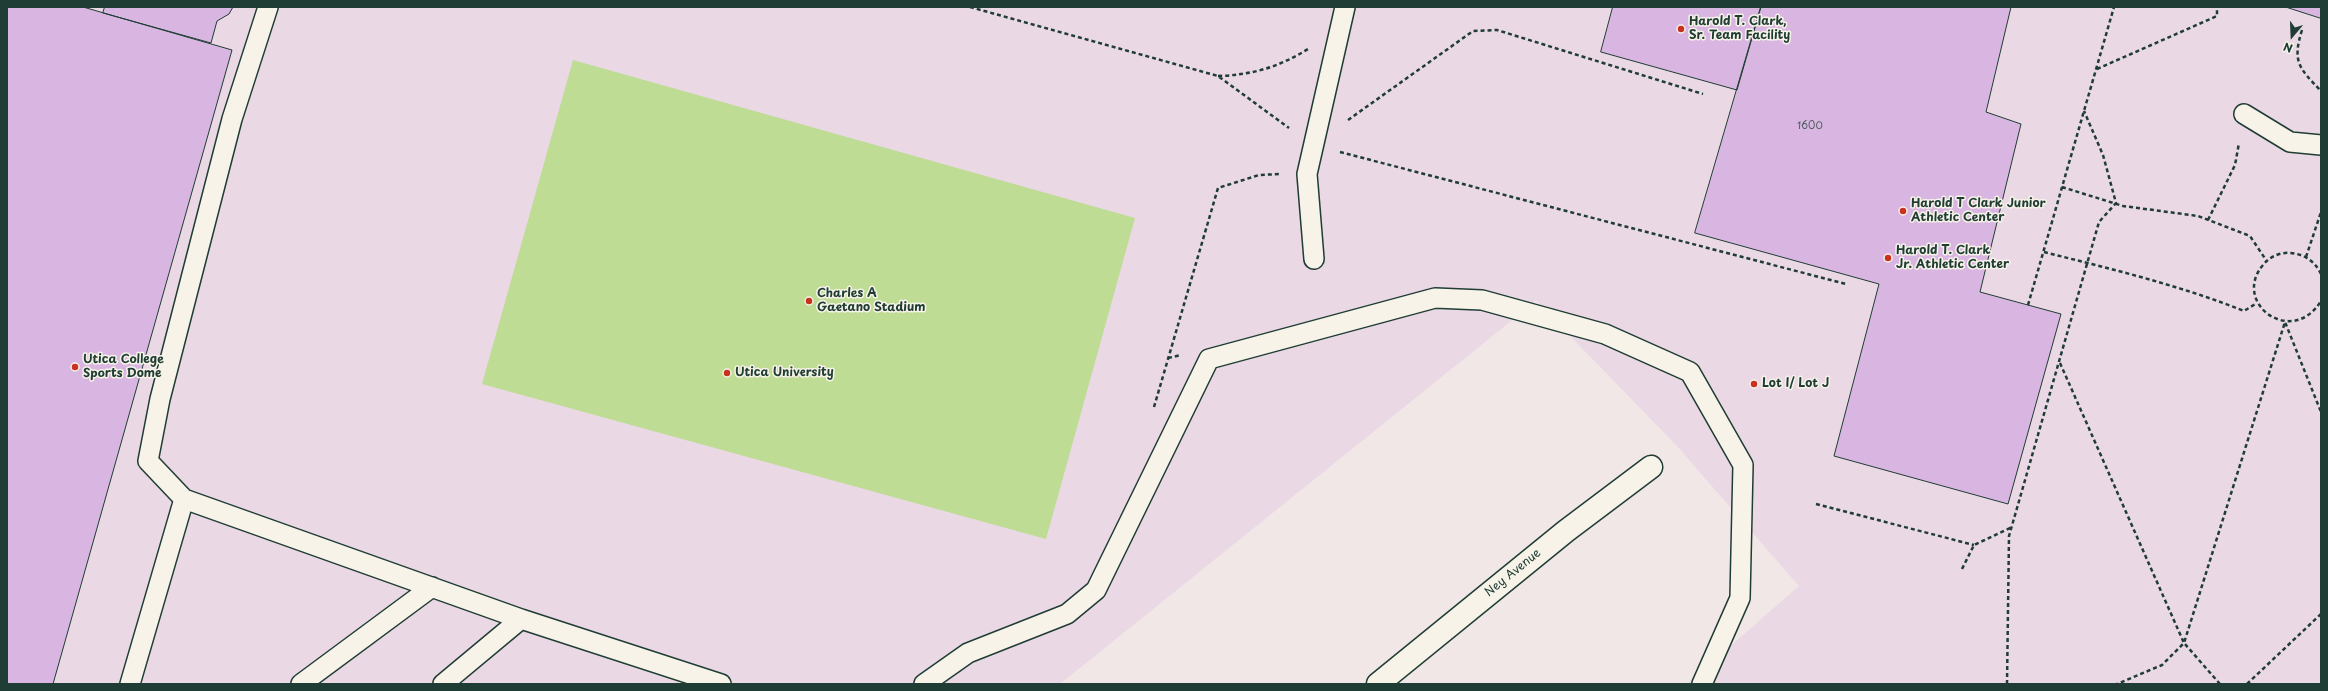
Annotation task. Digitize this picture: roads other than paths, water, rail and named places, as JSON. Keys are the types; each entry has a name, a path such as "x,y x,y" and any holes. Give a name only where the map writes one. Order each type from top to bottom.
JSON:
{"street":[{"name":"Ney Avenue","path":"1378,684 1559,536 1651,467"}],"lane":[{"path":"268,7 232,119 160,399 148,461 184,499 521,619 720,684"},
{"path":"1314,259 1307,174 1344,7"},
{"path":"2244,114 2290,142 2321,145"},
{"path":"924,684 968,653 1067,614 1096,590 1209,359 1435,298 1482,300 1605,334 1690,372 1743,466 1740,598 1702,684"},
{"path":"130,684 184,499"},
{"path":"301,684 432,587"},
{"path":"443,684 521,619"}],"place":[{"name":"Harold T. Clark, Sr. Team Facility","path":"1681,29"},
{"name":"Harold T Clark Junior Athletic Center","path":"1903,211"},
{"name":"Harold T. Clark Jr. Athletic Center","path":"1888,258"},
{"name":"Charles A Gaetano Stadium","path":"809,301"},
{"name":"Utica College Sports Dome","path":"75,367"},
{"name":"Utica University","path":"727,373"},
{"name":"Lot I/ Lot J","path":"1754,384"}]}
